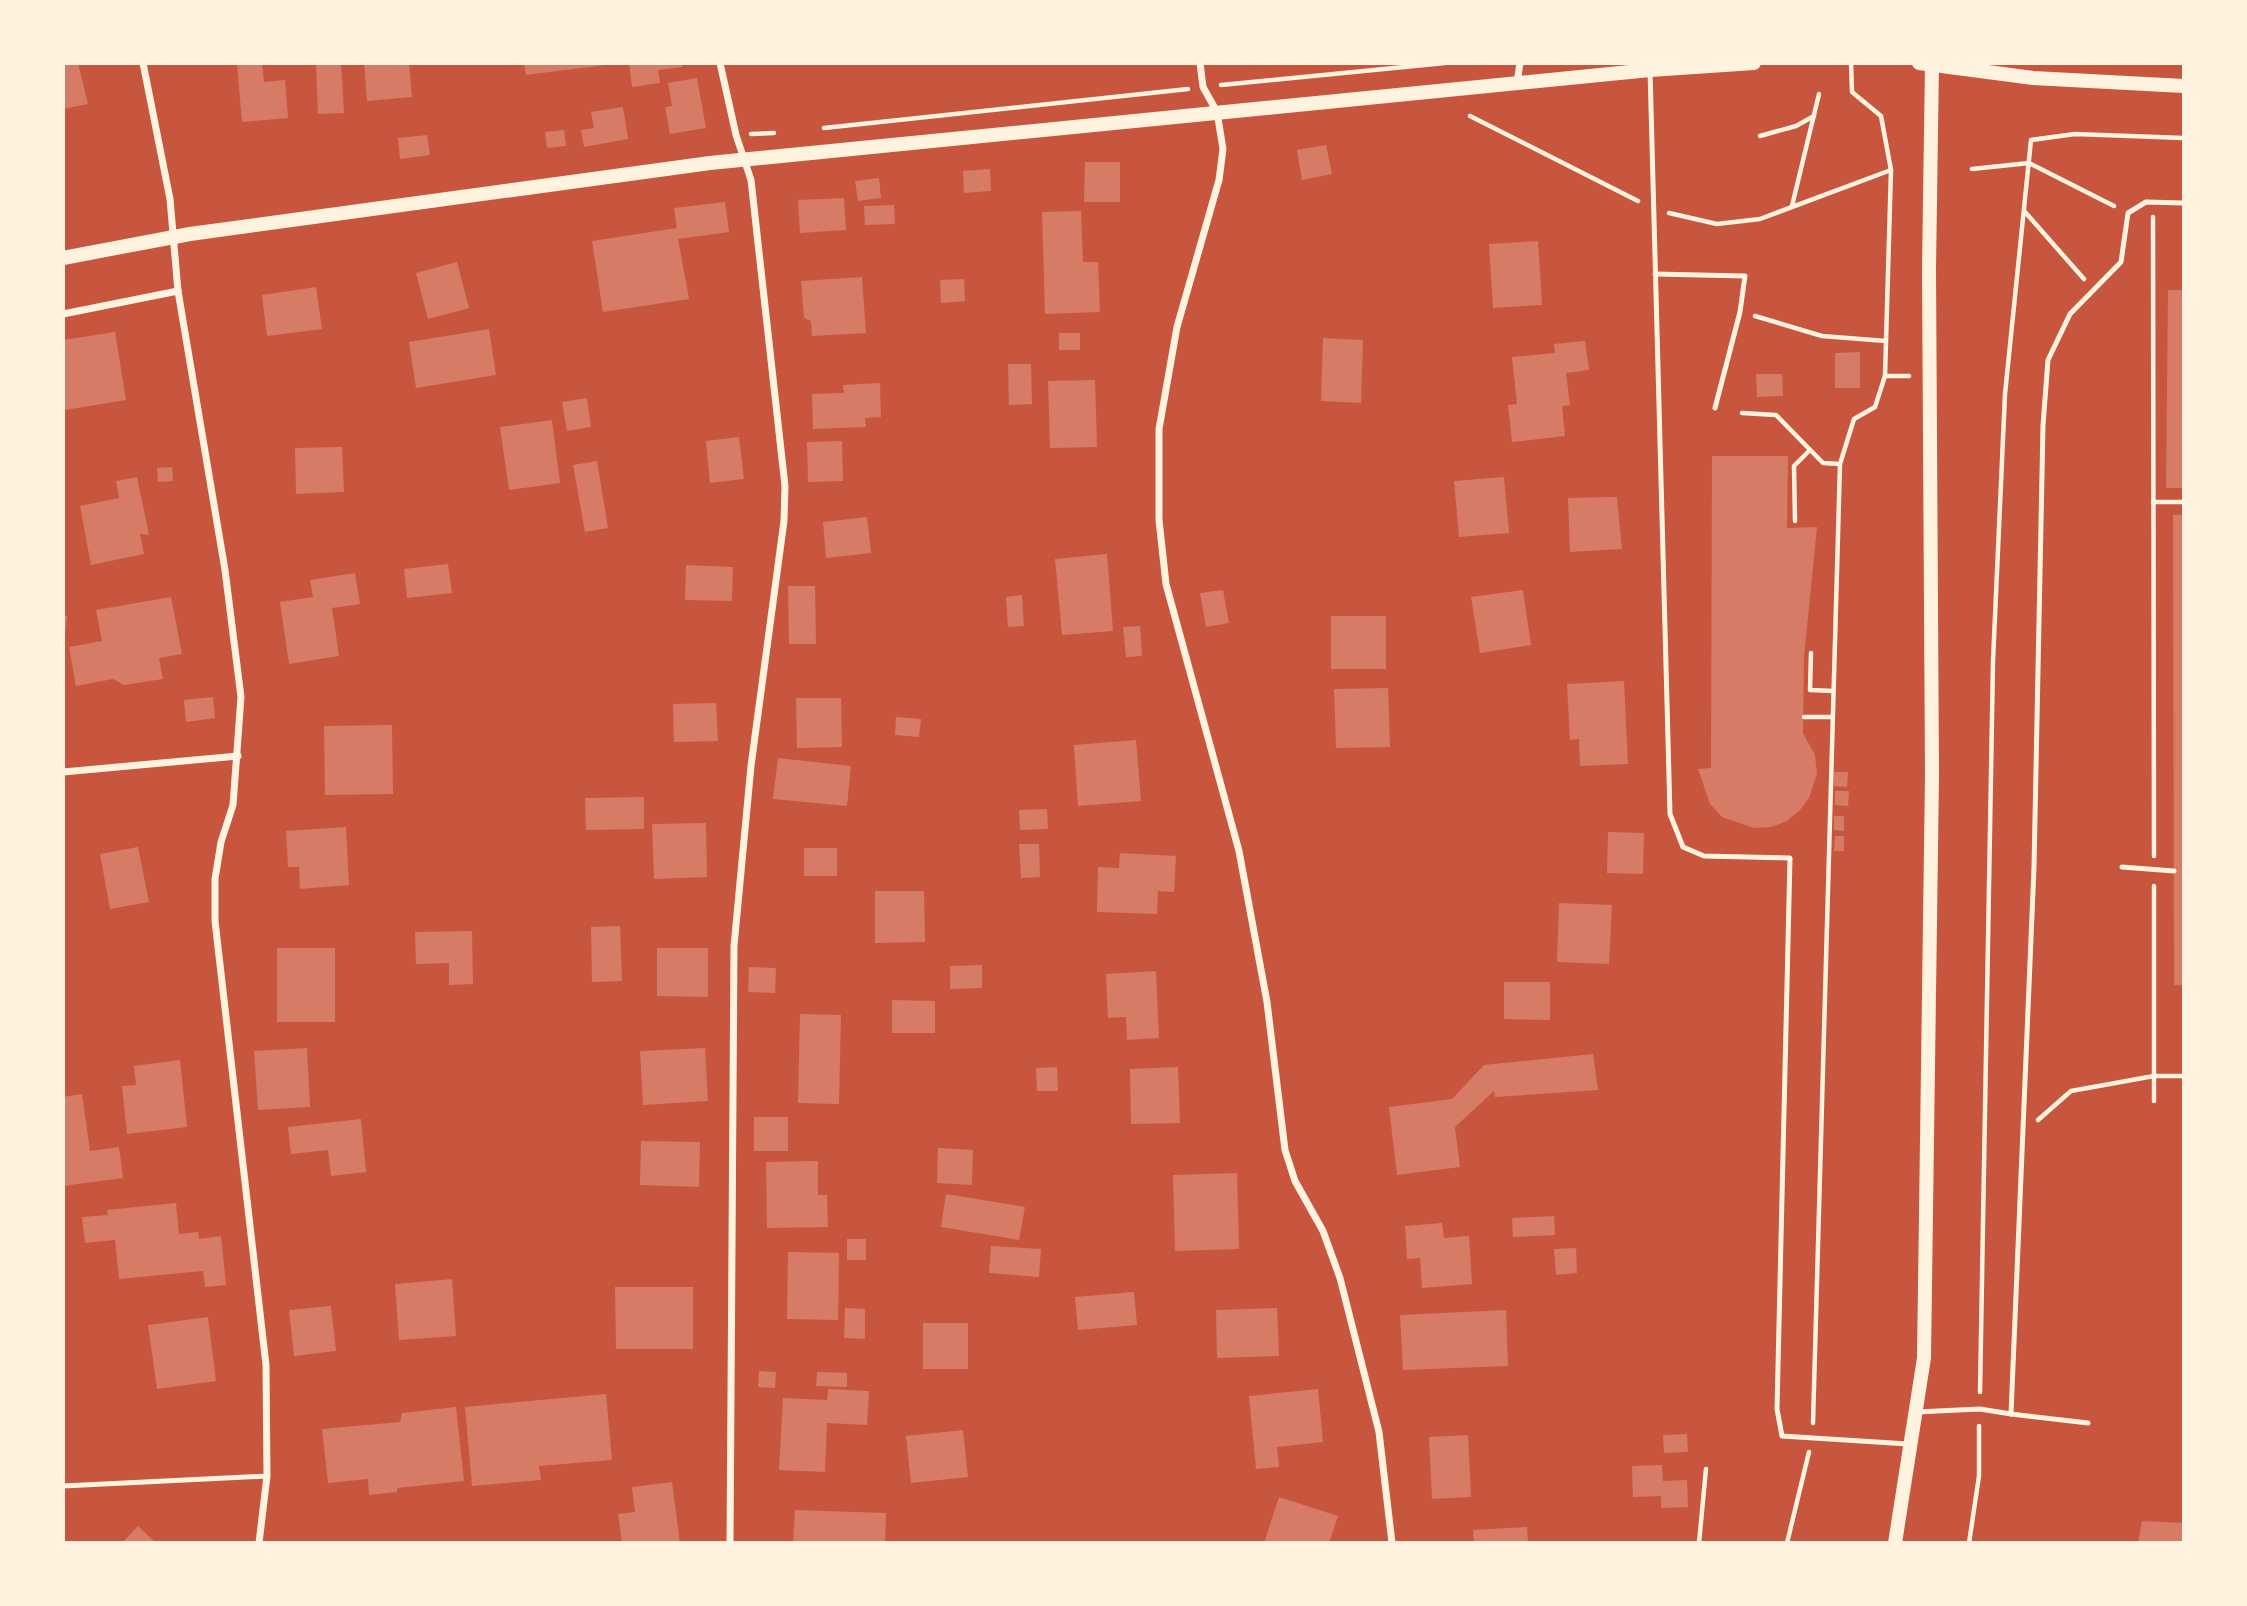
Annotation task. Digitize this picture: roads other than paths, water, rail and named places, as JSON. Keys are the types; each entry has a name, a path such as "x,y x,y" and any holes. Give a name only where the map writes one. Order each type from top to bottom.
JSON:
{"main road":[{"path":"63,258 172,237 710,163 743,162 1650,70 1754,63"},
{"path":"1895,1543 1924,1358 1932,775 1929,269 1933,169 1927,63 2034,78 2184,86"}],"street":[{"path":"143,63 170,199 178,291 234,629 241,697 233,805 221,842 215,879 215,921 267,1365 267,1476 259,1543"},
{"path":"720,63 743,162 751,180 785,486 784,521 751,766 734,946 730,1543"},
{"path":"1200,63 1203,87 1217,112 1223,149 1219,180 1177,327 1159,429 1159,520 1166,584 1239,851 1266,1002 1285,1150 1296,1181 1323,1231 1340,1278 1379,1432 1392,1543"},
{"path":"1517,83 1520,63"},
{"path":"63,314 178,291"},
{"path":"63,772 238,756"}],"lane":[{"path":"1650,70 1670,814 1683,847 1704,856 1790,858 1777,1409 1782,1436 1910,1444"},
{"path":"2011,1414 2034,867 2043,425 2048,360 2070,314 2121,262 2128,213 2146,202 2184,203"},
{"path":"1656,274 1745,276 1740,312 1715,408"},
{"path":"2122,867 2174,871"},
{"path":"1916,1412 1980,1409 2088,1423"},
{"path":"63,1486 267,1476"}]}
